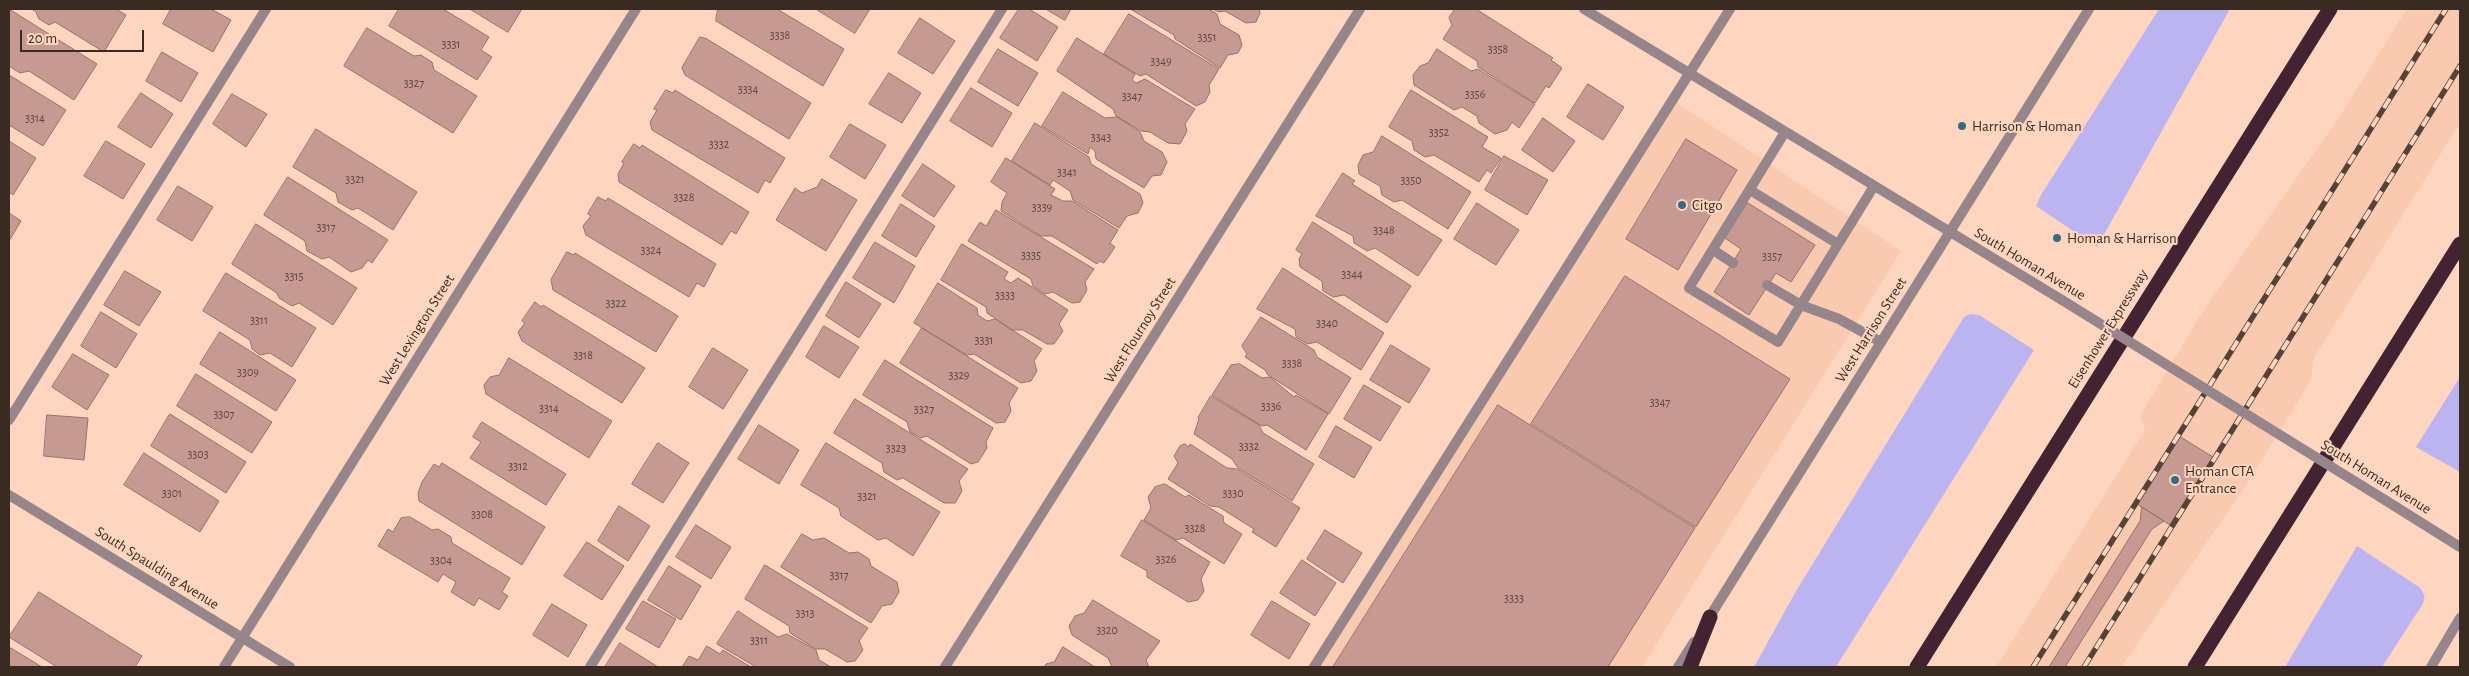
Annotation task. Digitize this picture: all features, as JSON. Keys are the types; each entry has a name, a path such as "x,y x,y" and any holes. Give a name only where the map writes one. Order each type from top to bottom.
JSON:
{"highway":[{"name":"Eisenhower Expressway","path":"1917,667 2330,9"},
{"path":"2195,667 2460,244"},
{"path":"1690,667 1710,617"}],"street":[{"path":"9,420 266,9"},
{"name":"West Lexington Street","path":"224,667 636,9"},
{"path":"590,667 1002,9"},
{"name":"West Flournoy Street","path":"946,667 1360,9"},
{"name":"South Homan Avenue","path":"1584,9 2062,300 2460,547"},
{"path":"1314,667 1730,9"},
{"name":"West Harrison Street","path":"1678,667 2090,9"},
{"path":"1785,132 1690,288 1778,342 1874,186"},
{"path":"1750,190 1838,244"},
{"path":"1713,250 1733,263"},
{"path":"1768,285 1801,305 1839,319 1881,342"},
{"name":"South Spaulding Avenue","path":"9,495 290,667"},
{"path":"2431,667 2460,618"}],"shaded area":[{"path":"2159,9 2230,9 2097,247 2036,206 2041,195"},
{"path":"2407,9 2460,9 2460,123 2314,358 2311,380 2247,484 2121,667 1996,667 2145,430 2140,416 2203,311 2340,116"},
{"path":"1673,100 1901,251 1642,667 1314,667"},
{"path":"1970,314 1979,315 2034,350 1836,667 1754,667 1796,591 1964,317"},
{"path":"2460,377 2460,472 2416,447"},
{"path":"2357,546 2419,587 2424,596 2422,605 2382,667 2285,667"}],"building":[{"path":"9,9 97,64 74,100 29,71 20,73 9,66"},
{"path":"32,9 116,9 126,15 104,52 55,22 49,25 39,19 36,12"},
{"path":"171,9 211,9 231,20 213,52 163,24"},
{"path":"399,9 443,9 489,37 481,50 492,57 477,80 389,26"},
{"path":"470,9 522,9 508,32"},
{"path":"718,9 777,9 844,49 823,86 716,21"},
{"path":"816,9 870,9 855,33"},
{"path":"1019,9 1029,9 1058,27 1037,61 1000,38"},
{"path":"1046,9 1071,9 1065,20"},
{"path":"1209,9 1217,14 1220,24 1239,35 1242,45 1238,53 1228,55 1220,68 1175,39 1174,35 1132,10"},
{"path":"1213,9 1259,9 1260,13 1256,22 1246,23 1225,11 1219,12"},
{"path":"1455,9 1476,9 1553,58 1551,60 1562,68 1549,88 1546,86 1535,103 1478,67 1477,61 1443,39 1452,25 1449,18"},
{"path":"1129,14 1219,69 1209,85 1210,92 1205,102 1196,106 1146,74 1140,76 1104,54"},
{"path":"920,18 955,41 933,74 898,53"},
{"path":"367,28 414,56 421,55 432,62 434,70 477,96 453,133 344,66"},
{"path":"700,37 707,39 811,103 789,139 685,75 682,68"},
{"path":"1077,38 1135,74 1132,80 1136,83 1145,79 1195,109 1185,124 1187,131 1180,144 1168,143 1150,132 1141,131 1116,116 1113,109 1057,71"},
{"path":"998,49 1038,73 1018,106 978,82"},
{"path":"1437,49 1471,71 1478,69 1535,104 1519,128 1512,122 1507,130 1495,134 1479,123 1477,116 1462,107 1454,110 1414,85 1413,75 1420,66 1428,63"},
{"path":"162,52 198,73 181,102 146,81"},
{"path":"889,73 921,93 902,123 869,104"},
{"path":"9,75 66,110 43,146 9,125"},
{"path":"1588,84 1624,107 1603,140 1567,117"},
{"path":"971,88 1012,113 992,147 950,121"},
{"path":"666,90 673,93 675,90 785,158 770,183 765,180 758,193 652,130 650,122 657,110 654,109"},
{"path":"1411,90 1488,137 1482,147 1501,158 1491,173 1487,170 1479,182 1434,155 1425,157 1414,150 1412,141 1389,127"},
{"path":"1063,92 1105,118 1117,117 1140,132 1144,141 1162,152 1167,162 1161,175 1152,176 1144,188 1096,159 1095,151 1090,147 1088,154 1042,126"},
{"path":"141,93 173,114 151,148 118,127"},
{"path":"232,94 267,114 246,147 213,124"},
{"path":"1543,118 1575,141 1553,172 1522,150"},
{"path":"1035,123 1089,157 1091,164 1140,194 1143,203 1138,213 1127,216 1119,228 1073,200 1070,191 1053,180 1050,185 1012,161"},
{"path":"850,124 886,145 865,179 830,157"},
{"path":"316,129 417,192 393,230 358,208 352,210 338,202 336,193 293,167"},
{"path":"1382,136 1471,192 1448,229 1402,200 1394,202 1382,195 1380,186 1359,174 1358,165 1363,155 1373,152"},
{"name":"Citgo","path":"1686,139 1737,170 1678,270 1626,239"},
{"path":"9,141 36,158 13,195 9,192"},
{"path":"106,141 145,164 123,199 84,176"},
{"path":"634,144 640,148 642,145 749,212 736,234 731,231 722,245 619,182 618,174 624,163 622,162"},
{"path":"1504,156 1548,180 1527,215 1485,190"},
{"path":"1006,158 1055,189 1051,195 1063,201 1072,201 1118,230 1110,243 1115,247 1104,263 1099,261 1097,264 1052,236 1041,236 1001,211 1002,202 1007,193 991,182"},
{"path":"923,164 955,186 934,217 902,196"},
{"path":"1343,173 1355,181 1352,184 1442,240 1418,276 1375,248 1367,251 1354,243 1353,236 1316,216"},
{"path":"288,177 388,240 372,263 368,260 362,268 351,272 329,257 322,259 307,251 305,241 264,215"},
{"path":"822,179 857,200 826,251 776,220 795,188 802,193 817,187"},
{"path":"178,186 213,207 192,241 157,220"},
{"path":"598,197 606,201 608,198 716,264 704,287 697,283 689,297 586,235 583,226 591,216 588,214"},
{"path":"1477,203 1519,230 1496,265 1454,239"},
{"path":"1748,203 1815,245 1791,282 1776,273 1749,315 1714,292 1741,249 1725,238"},
{"path":"901,204 935,226 916,257 882,236"},
{"path":"996,210 1094,269 1085,282 1087,290 1080,302 1072,303 1053,292 1045,294 1033,286 1031,279 968,241 980,222 986,226"},
{"path":"9,213 21,221 9,241"},
{"path":"1313,222 1411,286 1387,323 1344,295 1333,297 1323,291 1322,281 1300,267 1299,259 1302,254 1296,250"},
{"path":"256,224 357,288 333,325 299,303 292,306 279,298 277,293 232,264"},
{"path":"875,242 915,266 894,303 853,278"},
{"path":"962,244 1008,272 1004,279 1011,283 1018,278 1068,310 1059,324 1063,331 1054,344 1047,344 1023,330 1012,330 987,313 986,307 941,280"},
{"path":"567,252 574,255 575,253 678,316 656,352 553,290 551,280"},
{"path":"1283,268 1384,333 1361,370 1317,342 1307,344 1296,337 1295,329 1257,309"},
{"path":"125,271 161,292 139,326 104,305"},
{"path":"226,273 316,328 292,367 270,353 260,355 252,349 250,340 203,311"},
{"path":"1625,276 1790,379 1696,527 1531,424"},
{"path":"846,282 881,304 859,338 826,316"},
{"path":"938,283 977,308 978,315 987,321 995,319 1042,349 1034,361 1037,371 1031,381 1021,383 974,354 967,355 914,323"},
{"path":"535,302 541,307 543,305 645,368 622,403 522,341 518,332 525,323 522,321"},
{"path":"101,312 137,334 116,368 81,346"},
{"path":"1261,317 1314,350 1317,357 1351,378 1329,414 1268,375 1265,370 1245,357 1247,354 1242,346"},
{"path":"824,326 859,347 839,378 806,357"},
{"path":"922,328 1018,388 1009,403 1011,411 1005,422 996,423 900,363"},
{"path":"220,332 296,380 276,411 200,364"},
{"path":"1391,345 1430,369 1409,403 1370,380"},
{"path":"713,348 748,370 723,409 689,387"},
{"path":"73,354 109,375 87,410 52,387"},
{"path":"509,358 612,421 589,458 486,394 484,385 490,377 499,375"},
{"path":"885,360 993,428 986,442 987,448 978,462 971,464 927,436 921,438 910,432 907,422 863,395"},
{"path":"1240,364 1262,378 1270,377 1294,397 1296,395 1328,414 1306,450 1267,425 1262,426 1212,395 1231,365"},
{"path":"196,374 272,422 252,453 177,406"},
{"path":"1364,385 1401,407 1380,441 1344,419"},
{"path":"1211,396 1259,425 1263,433 1314,464 1292,501 1238,468 1232,459 1194,434 1198,418"},
{"path":"855,399 968,469 959,481 962,491 955,503 944,503 903,478 897,480 884,472 882,463 834,433"},
{"path":"1498,405 1695,528 1608,667 1333,667"},
{"path":"170,414 246,462 226,493 151,446"},
{"path":"47,415 88,418 84,460 44,456"},
{"path":"482,422 566,474 546,505 470,458 481,442 473,437"},
{"path":"759,425 799,450 779,484 738,459"},
{"path":"1336,426 1372,447 1354,478 1319,457"},
{"name":"Homan CTA Entrance","path":"2179,436 2213,457 2170,525 2137,504"},
{"path":"658,443 689,463 663,503 632,484"},
{"path":"826,443 940,512 913,556 886,538 878,540 841,516 839,508 801,485"},
{"path":"1185,444 1189,447 1190,444 1227,468 1237,469 1300,508 1276,547 1252,532 1254,529 1219,507 1210,506 1168,479 1178,463 1174,456 1180,446"},
{"path":"144,453 219,501 200,532 124,485"},
{"path":"442,463 545,527 522,565 419,501 418,493 422,482 434,464 439,467"},
{"path":"1165,484 1185,497 1189,495 1223,516 1224,523 1242,534 1224,564 1183,538 1176,540 1144,520 1151,508 1148,497 1155,487"},
{"path":"619,506 650,526 628,561 598,541"},
{"path":"2142,507 2164,521 2152,529 2065,667 2049,667 2140,521"},
{"path":"410,517 432,530 438,529 451,537 452,543 510,578 502,592 508,596 499,610 479,598 474,606 451,592 456,582 443,574 438,582 378,546 388,529 393,532 401,518"},
{"path":"1142,520 1210,562 1201,579 1204,591 1198,600 1188,602 1147,577 1147,571 1121,556"},
{"path":"696,525 731,547 711,579 676,557"},
{"path":"1325,530 1362,553 1343,583 1307,559"},
{"path":"802,534 813,540 824,538 849,553 858,552 869,559 871,566 897,582 899,592 892,604 882,606 871,623 781,567"},
{"path":"587,542 624,566 602,600 564,576"},
{"path":"1302,560 1336,583 1315,616 1280,593"},
{"path":"765,565 868,628 859,641 863,650 855,661 847,662 825,649 816,649 790,633 789,626 745,599"},
{"path":"669,566 701,586 681,620 648,600"},
{"path":"39,592 142,656 135,667 57,667 9,637"},
{"path":"1093,600 1160,641 1146,660 1149,667 1112,667 1108,658 1072,635 1069,626 1075,616 1084,613"},
{"path":"643,601 676,619 659,648 626,629"},
{"path":"1272,601 1310,624 1289,659 1251,635"},
{"path":"552,604 587,625 568,657 533,635"},
{"path":"738,611 778,637 787,634 816,650 819,660 831,667 756,667 717,644"},
{"path":"620,643 658,667 605,667"},
{"path":"707,646 720,654 723,650 751,667 682,667 689,656 698,660"},
{"path":"9,647 42,667 9,667"},
{"path":"1063,647 1095,667 1044,667 1046,664 1054,662"}],"railway":[{"path":"2033,667 2446,9"},
{"path":"2084,667 2460,66"}],"place":[{"name":"Harrison & Homan","path":"1962,126"},
{"name":"Citgo","path":"1682,205"},
{"name":"Homan & Harrison","path":"2057,238"},
{"name":"Homan CTA Entrance","path":"2175,480"}]}
